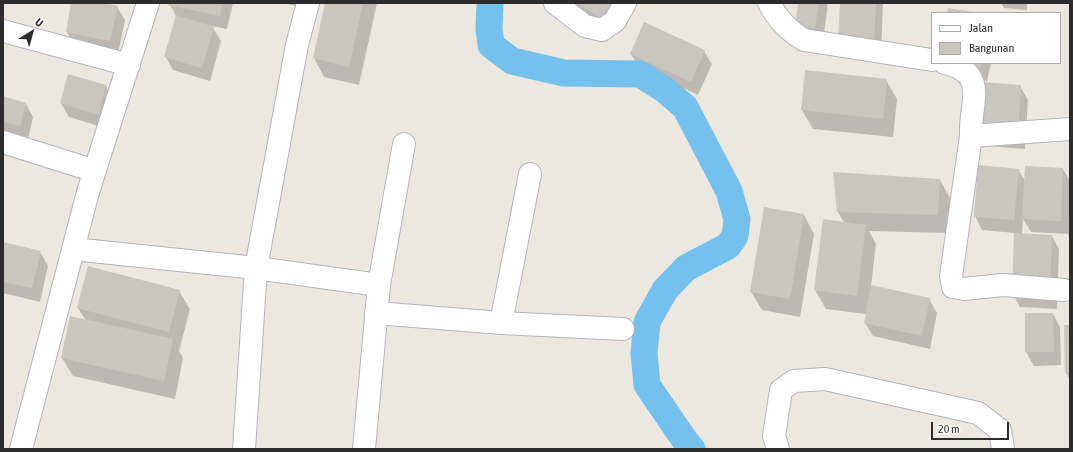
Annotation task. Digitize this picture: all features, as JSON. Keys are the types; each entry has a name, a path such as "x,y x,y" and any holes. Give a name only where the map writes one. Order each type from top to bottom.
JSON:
{"street":[{"path":"21,449 94,171 148,3"},
{"path":"244,449 256,268 297,46 308,3"},
{"path":"555,3 585,26 602,30 615,21 625,3"},
{"path":"769,3 789,30 804,40 931,60"},
{"path":"3,31 129,65"},
{"path":"948,64 963,70 971,77 976,89 971,118 971,136 951,276 953,286 964,289 1003,285 1064,290"},
{"path":"971,136 1070,129"},
{"path":"3,142 94,171"},
{"path":"364,449 379,285 404,144"},
{"path":"501,323 530,174"},
{"path":"73,249 256,268 379,285"},
{"path":"376,314 501,323 623,329"},
{"path":"778,449 774,436 781,390 794,381 825,379 978,413 1000,430 1003,449"}],"building":[{"path":"71,3 104,3 118,6 110,41 66,32"},
{"path":"168,3 222,3 220,16 168,5"},
{"path":"325,3 363,3 349,67 313,58"},
{"path":"579,3 612,3 600,18"},
{"path":"798,3 819,3 815,28 795,26"},
{"path":"840,3 876,3 874,44 838,42"},
{"path":"948,8 972,12 947,12"},
{"path":"176,15 214,27 202,68 164,57"},
{"path":"644,22 705,50 691,82 630,54"},
{"path":"962,64 981,64 980,68"},
{"path":"805,70 887,79 883,119 801,110"},
{"path":"68,74 106,85 98,115 60,103"},
{"path":"983,82 1021,85 1018,136 979,133"},
{"path":"3,96 26,103 20,126 3,121"},
{"path":"978,165 1019,169 1014,220 974,217"},
{"path":"1025,166 1063,168 1061,221 1022,219"},
{"path":"833,172 940,179 938,215 837,212"},
{"path":"764,207 804,214 790,299 750,292"},
{"path":"1069,214 1070,236 1068,236"},
{"path":"823,219 866,225 857,296 814,290"},
{"path":"1014,233 1052,235 1050,296 1012,294"},
{"path":"3,242 41,251 32,288 3,282"},
{"path":"88,266 180,290 169,332 77,308"},
{"path":"871,285 930,298 922,336 864,323"},
{"path":"1025,313 1053,313 1054,352 1025,352"},
{"path":"70,316 173,339 164,381 61,358"},
{"path":"1064,325 1070,325 1070,373 1065,373"}],"waterway":[{"path":"490,3 489,29 491,45 512,61 564,73 640,74 665,90 685,107 729,191 737,219 735,236 728,246 686,268 665,290 647,322 644,353 647,385 692,449"}]}
